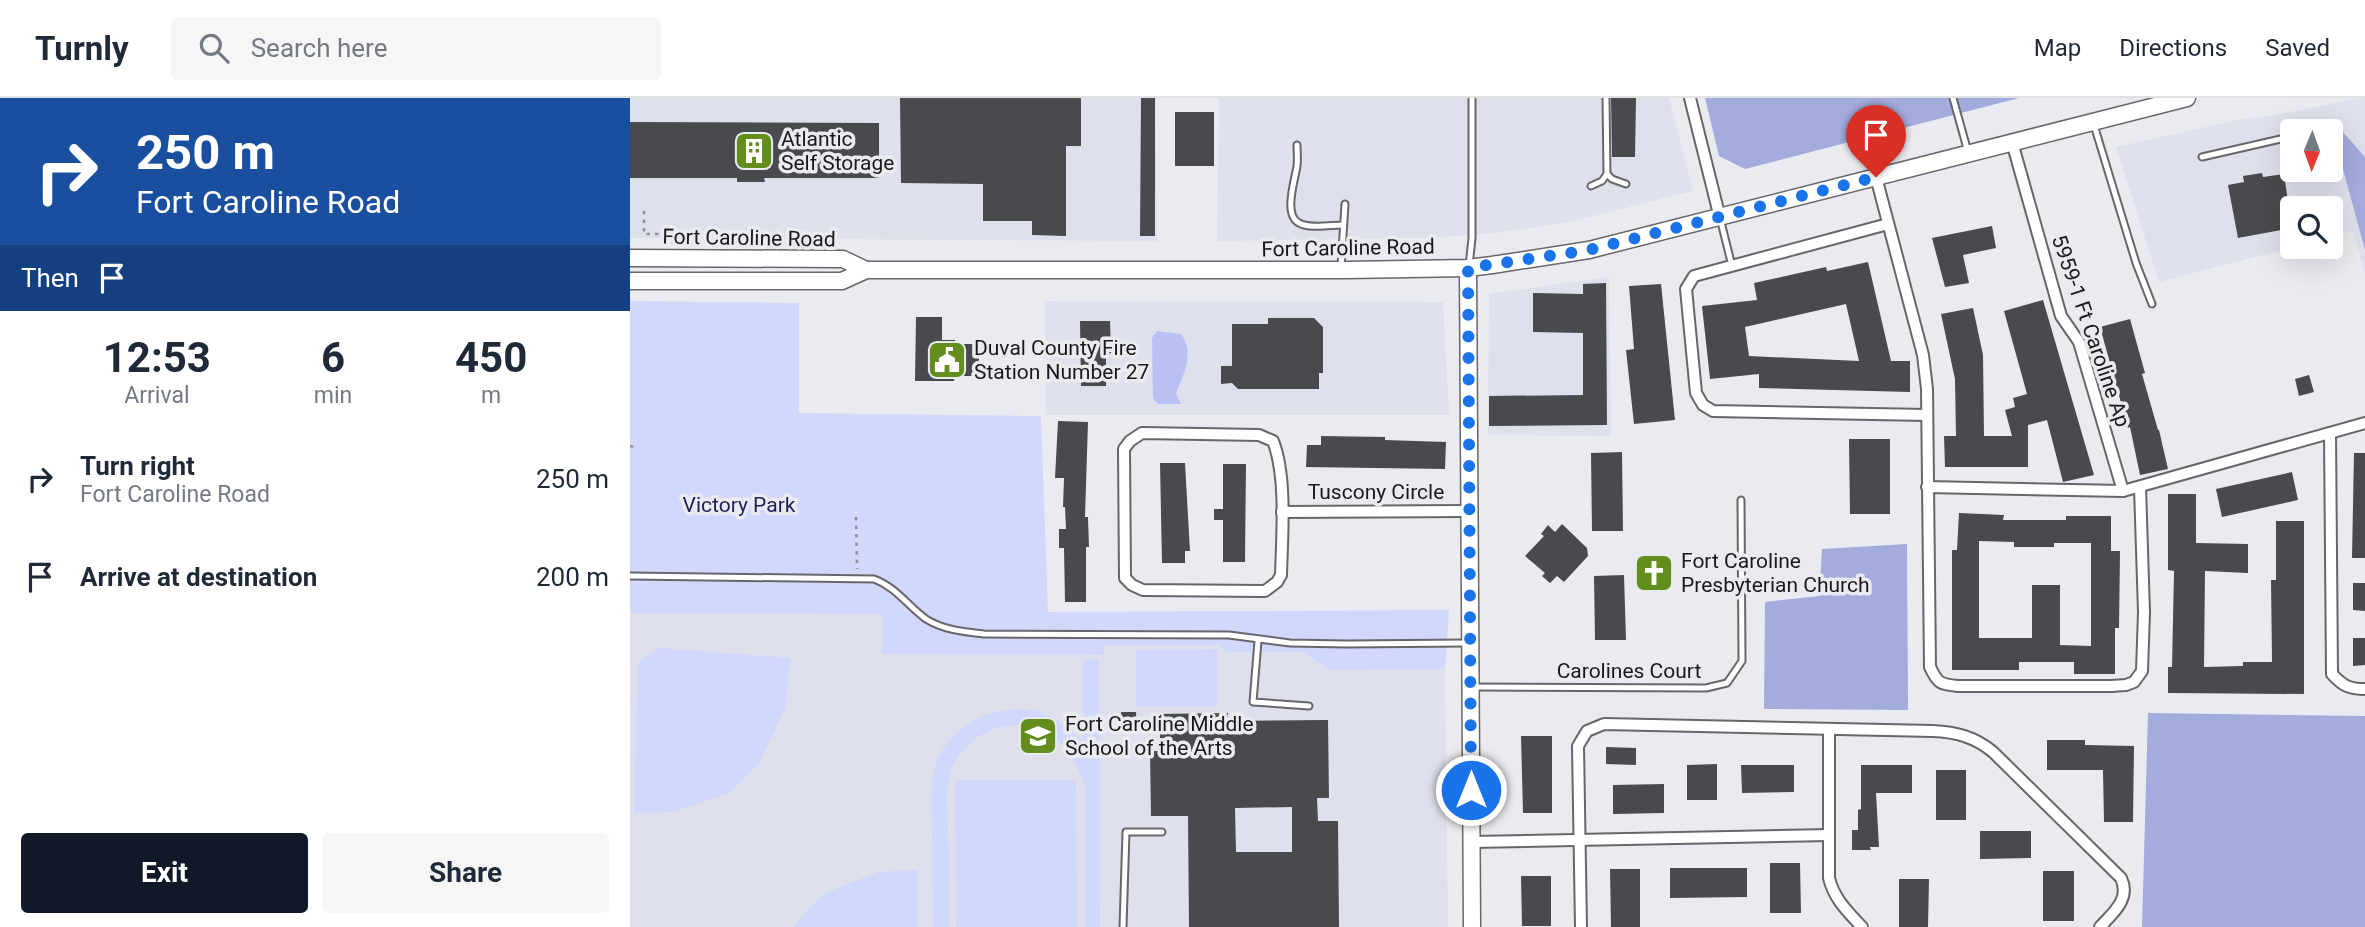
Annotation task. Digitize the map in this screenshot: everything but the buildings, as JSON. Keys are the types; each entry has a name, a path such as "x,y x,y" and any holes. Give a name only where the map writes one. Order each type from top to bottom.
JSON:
{"street":[{"path":"1690,98 1720,218"},
{"name":"Fort Caroline Road","path":"630,281 842,281 866,270 1468,268 1589,250 2187,98"},
{"name":"5959-1 Ft Caroline Ap","path":"2012,142 2061,316 2079,342 2123,491"},
{"path":"1876,177 1923,355 1927,389 1930,667 1936,681 1943,685 1958,686 2111,686 2134,682 2142,671 2144,612 2140,487"},
{"path":"1888,224 1694,276 1686,289 1696,393 1703,405 1713,411 1927,415"},
{"name":"Fort Caroline Road","path":"630,258 843,259 866,270"},
{"path":"1468,268 1472,927"},
{"path":"1927,487 2123,491 2365,423"},
{"name":"Tuscony Circle","path":"1142,433 1258,435 1273,441 1277,451 1282,512 1281,575 1265,592 1143,590 1125,578 1124,449 1142,433"},
{"path":"2330,433 2332,674 2342,685 2365,689"},
{"name":"Tuscony Circle","path":"1282,512 1469,511"},
{"path":"1581,927 1578,746 1587,731 1604,724 1953,732 1986,746 2122,878 2125,886 2124,897 2100,927"},
{"path":"1829,730 1829,878 1839,903 1862,927"},
{"path":"1472,842 1829,835"}],"lane":[{"path":"1468,268 1472,238 1472,98"},
{"path":"1591,186 1602,181 1607,174 1606,98"},
{"path":"1953,98 1968,153"},
{"path":"2093,122 2136,263 2152,304"},
{"path":"2202,157 2280,139"},
{"path":"1297,145 1297,165 1292,189 1292,214 1296,221 1302,225 1343,225"},
{"path":"1607,174 1626,184"},
{"path":"1341,270 1345,204"},
{"path":"1720,218 1732,266"},
{"name":"Carolines Court","path":"1470,687 1706,688 1727,683 1742,661 1741,500"},
{"path":"630,576 880,581 926,618 958,631 984,634 1228,635 1258,640 1346,644 1470,643"},
{"path":"1258,640 1253,702 1309,706"},
{"path":"1123,927 1126,832 1162,832"}],"path":[{"path":"644,211 644,234 673,234 673,244"},
{"path":"856,517 857,579"}],"shaded area":[{"path":"630,98 1156,98 1157,241 630,238"},
{"path":"1219,98 1669,98 1693,191 1570,222 1496,233 1430,238 1217,241"},
{"path":"1705,98 2019,98 1745,169 1719,156"},
{"path":"2365,98 2365,274 2353,231 2343,234 2343,196 2280,196 2280,250 2159,282 2116,147 2237,120"},
{"path":"2343,132 2365,157 2365,250 2343,169"},
{"path":"1609,277 1611,436 1488,435 1489,294"},
{"path":"1045,301 1443,302 1449,415 1046,415"},
{"path":"1157,331 1181,334 1185,341 1187,364 1176,393 1181,404 1158,404 1153,398 1152,338"},
{"path":"1907,544 1908,710 1764,709 1765,602 1819,596 1822,549"},
{"name":"Fort Caroline Middle School of the Arts","path":"630,613 883,614 882,654 1104,655 1104,645 1220,645 1226,652 1302,652 1332,670 1445,669 1448,927 630,927"},
{"path":"2148,713 2365,716 2365,927 2142,927"}],"green space":[{"name":"Victory Park","path":"630,301 799,303 799,413 1041,416 1048,612 1449,610 1445,669 1331,670 1302,652 1226,652 1220,645 1105,645 1104,655 882,654 882,614 630,613"},
{"path":"659,648 790,658 785,709 758,765 729,793 673,812 634,813 638,663"},
{"path":"1217,649 1217,706 1136,706 1136,650"},
{"path":"1099,659 1100,927 1085,927 1085,785 1081,775 1071,756 1049,733 1016,725 995,729 975,739 959,756 950,773 947,797 949,927 933,927 931,804 934,769 941,752 961,729 970,723 988,714 1011,710 1035,711 1054,718 1083,741 1083,660"},
{"path":"955,780 1076,780 1077,927 956,927"},
{"path":"917,870 917,927 793,927 823,894 878,872"}],"place":[{"name":"Atlantic Self Storage","path":"754,151"},
{"name":"Duval County Fire Station Number 27","path":"947,360"},
{"name":"Fort Caroline Presbyterian Church","path":"1654,573"},
{"name":"Fort Caroline Middle School of the Arts","path":"1038,736"}],"route":[{"path":"1471,790 1468,268 1589,250 1876,177"}]}
